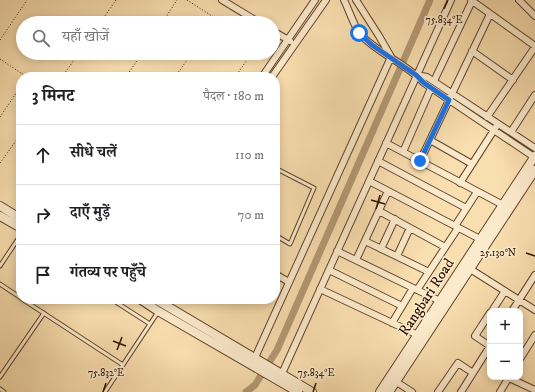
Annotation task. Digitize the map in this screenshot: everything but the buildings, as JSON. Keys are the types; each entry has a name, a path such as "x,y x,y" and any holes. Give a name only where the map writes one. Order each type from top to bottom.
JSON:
{"street":[{"path":"222,0 248,16"},
{"path":"280,51 315,0"},
{"path":"275,72 326,0"},
{"path":"344,0 359,33 372,45 414,73 431,88 535,157"},
{"path":"356,0 393,59"},
{"path":"279,376 378,161 414,73 451,0"},
{"path":"434,81 472,0 535,47 487,117"},
{"path":"519,0 535,16"},
{"path":"420,161 490,14"},
{"path":"280,35 295,44"},
{"path":"472,51 513,80"},
{"path":"529,55 535,61"},
{"path":"256,363 289,282 393,59"},
{"path":"266,72 274,60"},
{"path":"414,73 434,81 535,148"},
{"path":"403,152 431,88"},
{"path":"511,132 535,96"},
{"path":"460,183 498,124"},
{"path":"430,140 472,164"},
{"path":"386,143 503,206"},
{"name":"Rangbari Road","path":"380,392 440,301 467,267 480,239 535,157"},
{"path":"378,161 466,208"},
{"name":"Rangbari Road","path":"388,392 467,267 535,170"},
{"path":"369,181 480,239"},
{"path":"356,260 388,191"},
{"path":"392,323 402,306 429,272 445,247 466,208 477,192"},
{"path":"0,206 16,216"},
{"path":"379,210 445,247"},
{"path":"0,216 16,225"},
{"path":"381,249 395,219"},
{"path":"397,256 410,228"},
{"path":"365,241 429,272"},
{"path":"337,251 440,301"},
{"path":"467,267 535,310"},
{"path":"329,270 402,306"},
{"path":"514,308 535,275"},
{"path":"280,277 289,282"},
{"path":"320,288 418,335"},
{"path":"494,308 505,291"},
{"path":"148,304 279,376 312,392"},
{"path":"163,304 256,363"},
{"path":"487,318 475,336 487,344"},
{"path":"523,354 535,335"},
{"path":"461,392 487,351"},
{"path":"438,392 458,363 473,373"},
{"path":"279,376 298,392"},
{"path":"500,392 507,380"},
{"path":"515,380 535,390"},
{"path":"395,382 412,392"}],"lane":[{"path":"280,171 314,188 290,244 280,238"},
{"path":"0,266 16,242"},
{"path":"0,284 16,295"},
{"path":"30,304 123,365"},
{"path":"119,304 150,324"},
{"path":"105,392 163,304"},
{"path":"0,376 44,313"},
{"path":"0,389 4,392"}],"path":[{"path":"16,16 27,0"},
{"path":"105,16 116,0"},
{"path":"167,16 177,0"},
{"path":"187,0 211,16"},
{"path":"0,40 16,16"},
{"path":"0,59 20,72"},
{"path":"66,72 74,60"},
{"path":"129,72 137,60"},
{"path":"179,72 187,60"},
{"path":"239,72 247,60"},
{"path":"0,117 16,93"},
{"path":"0,162 16,141"}],"waterway":[{"path":"246,392 255,385 277,350 430,0"}],"route":[{"path":"359,33 372,45 449,100 420,161"}]}
